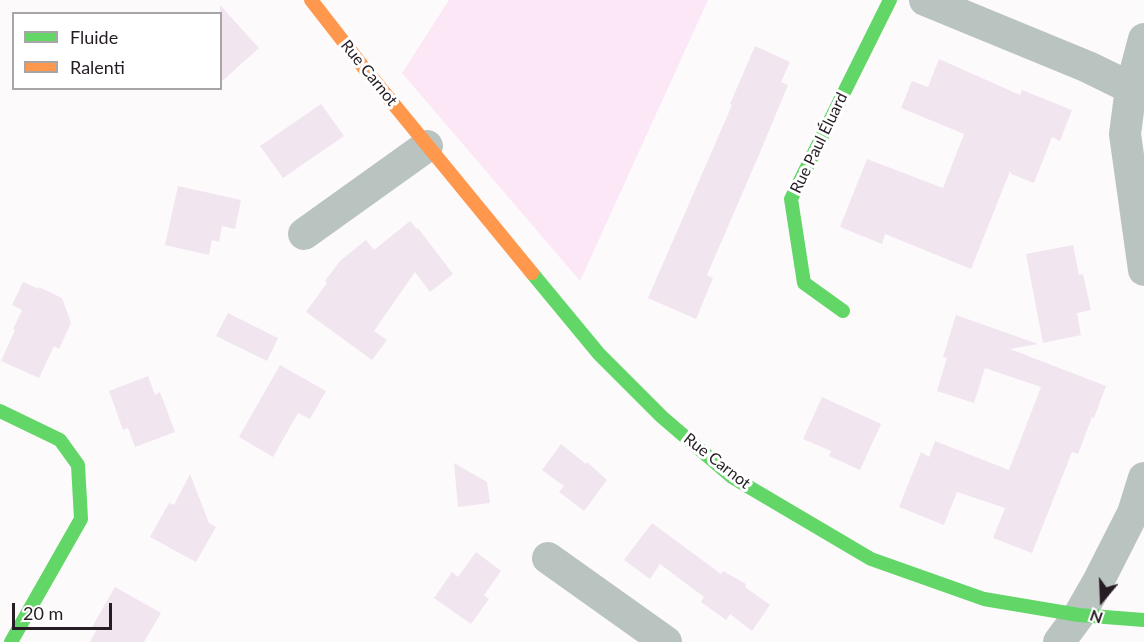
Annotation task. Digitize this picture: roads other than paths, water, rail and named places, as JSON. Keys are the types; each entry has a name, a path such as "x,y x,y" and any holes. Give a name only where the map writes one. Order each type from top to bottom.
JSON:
{"street":[{"name":"Rue Carnot","path":"311,0 427,146 599,354 662,417 732,477 871,559 984,599 1079,615 1144,620"},
{"name":"Rue Paul Éluard","path":"843,311 804,283 791,199 890,0"},
{"path":"925,0 1088,67 1137,90"},
{"path":"1144,39 1137,90 1125,134 1144,270"},
{"path":"304,234 427,146"},
{"path":"0,411 60,440 78,465 81,519 10,642"},
{"path":"1059,642 1079,615 1098,582 1133,513 1144,478"},
{"path":"548,558 666,642"}]}
